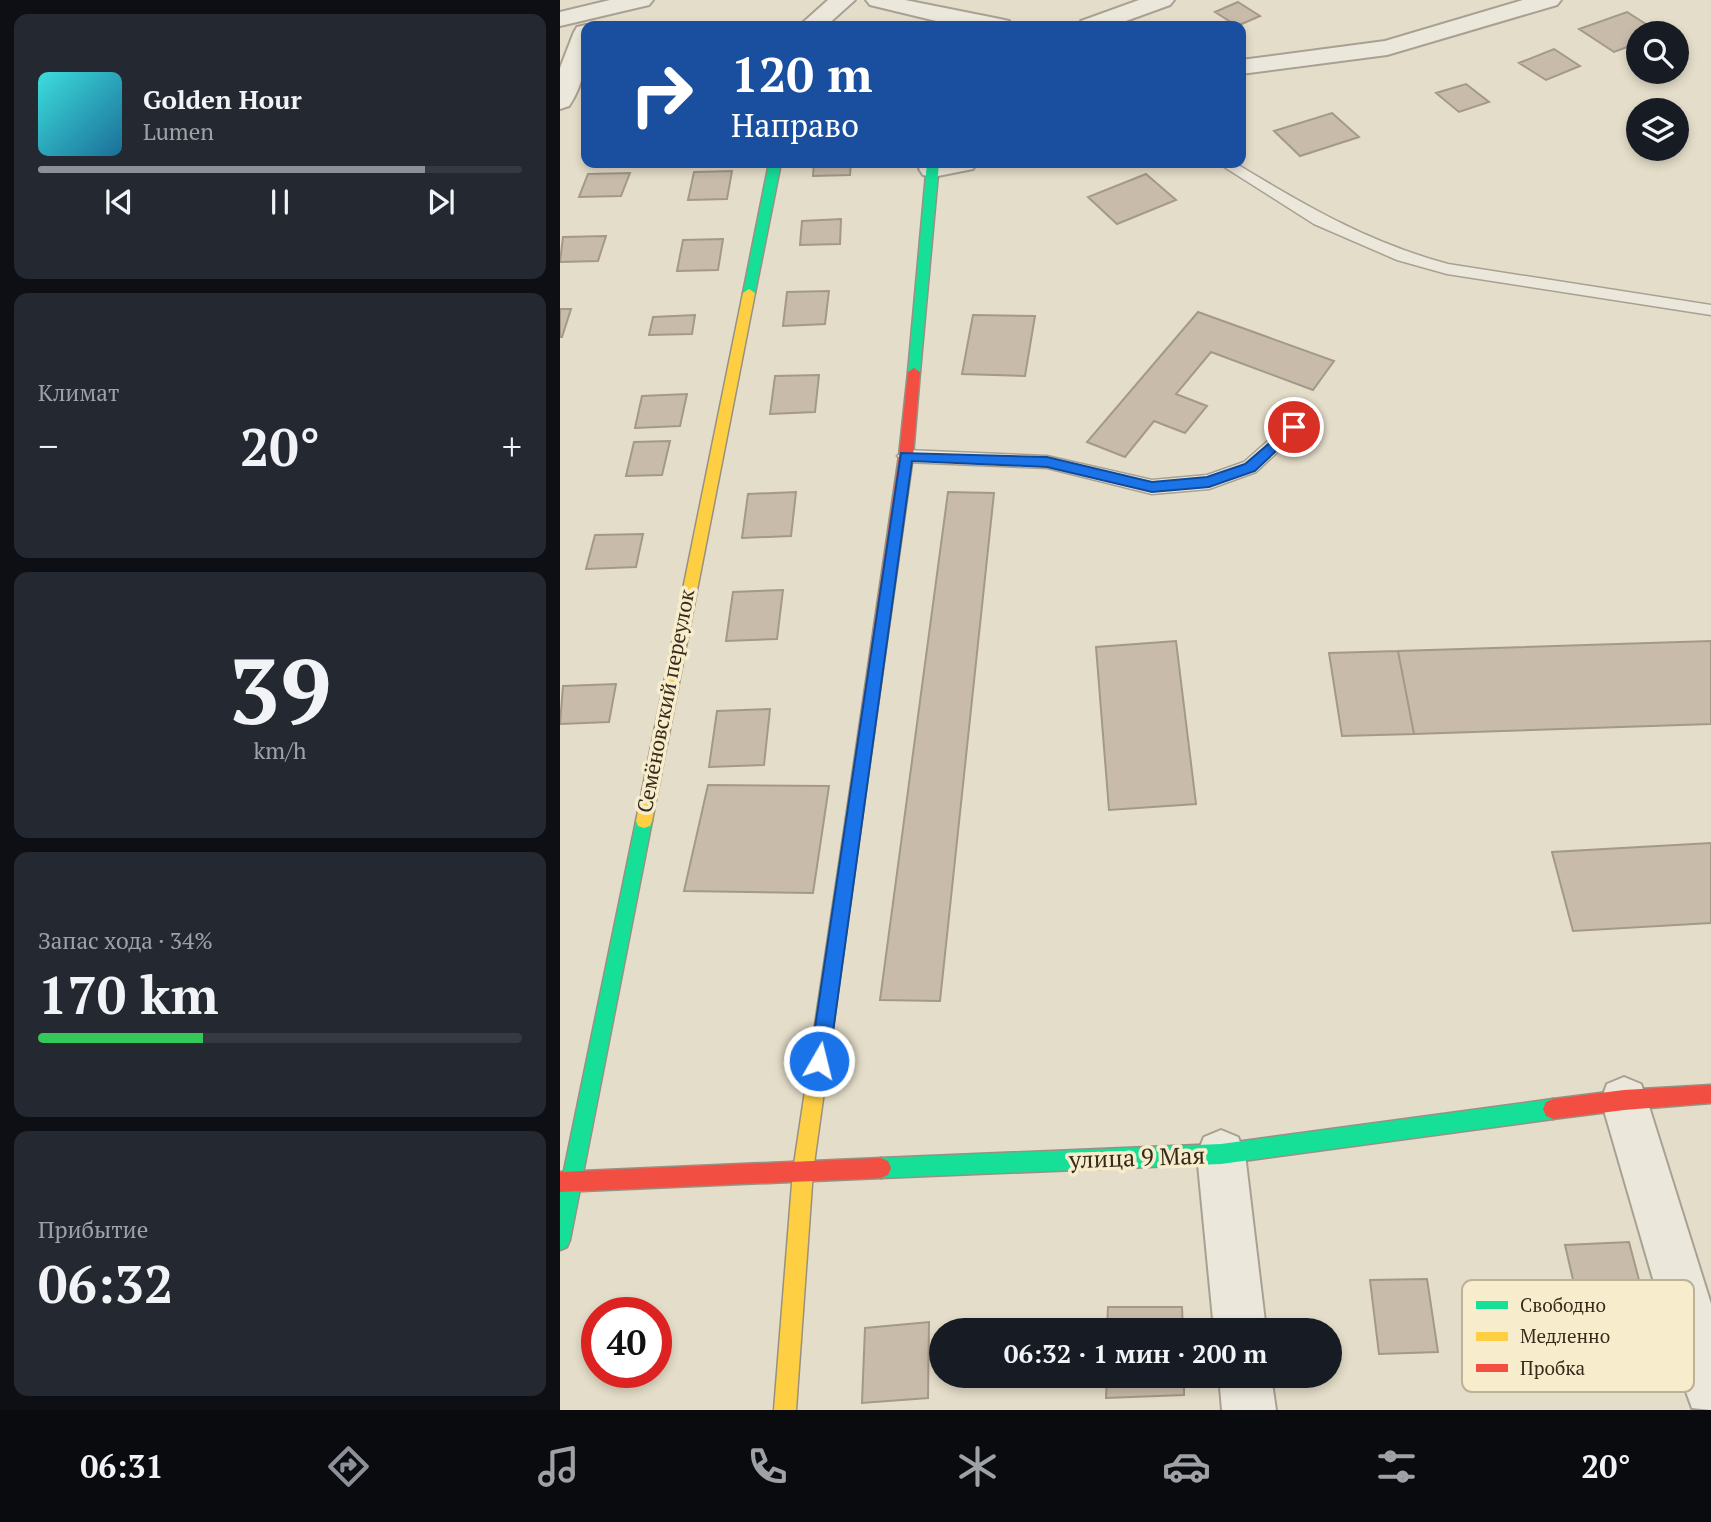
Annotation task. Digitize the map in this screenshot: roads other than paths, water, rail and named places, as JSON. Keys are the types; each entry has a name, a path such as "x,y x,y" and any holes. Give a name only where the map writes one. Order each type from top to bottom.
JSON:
{"street":[{"path":"596,21 641,0"},
{"path":"817,21 843,0"},
{"path":"878,0 937,21"},
{"path":"1104,21 1162,0"},
{"path":"1246,66 1387,48 1549,0"},
{"path":"560,19 581,23"},
{"path":"560,101 581,45"},
{"name":"Семёновский переулок","path":"560,1240 565,1182 774,168"},
{"path":"785,1410 803,1171 906,456 933,168"},
{"name":"улица 9 Мая","path":"565,1182 1221,1154 1624,1100 1711,1094"},
{"path":"1624,1100 1678,1280"},
{"path":"1221,1154 1239,1318"},
{"path":"1694,1332 1711,1388"},
{"path":"1246,1388 1249,1410"}],"lane":[{"path":"1246,167 1249,178"},
{"path":"1233,168 1319,221 1403,257 1447,269 1711,310"},
{"path":"906,456 1047,462 1152,487 1209,482 1250,467 1294,427"}]}
